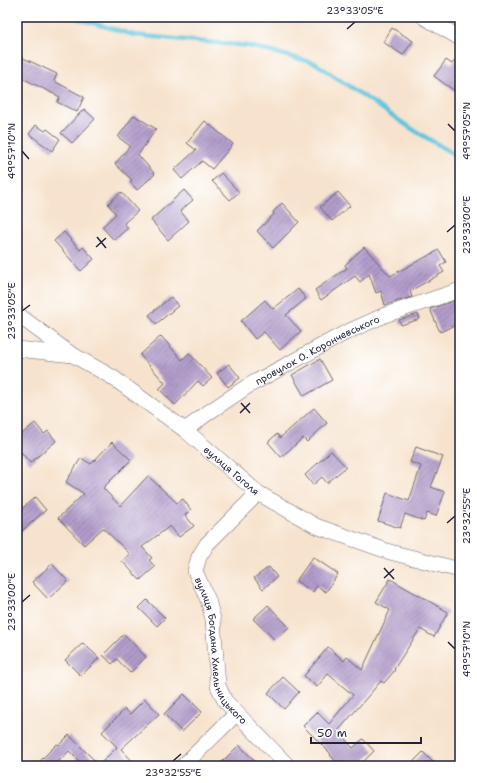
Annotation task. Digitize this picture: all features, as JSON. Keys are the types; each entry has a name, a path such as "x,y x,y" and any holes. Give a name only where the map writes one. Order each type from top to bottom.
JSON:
{"street":[{"path":"424,17 460,38"},
{"name":"провулок О. Корончевського","path":"185,430 248,386 345,333 384,315 460,290"},
{"path":"17,314 73,355"},
{"name":"вулиця Гоголя","path":"17,349 73,355 112,376 185,430 258,492 316,526 390,552 460,570"},
{"name":"вулиця Богдана Хмельницького","path":"258,492 207,544 199,557 195,571 208,600 213,619 218,686 225,701 288,766"},
{"path":"183,766 236,714"}],"building":[{"path":"392,28 413,41 403,55 383,42"},
{"path":"460,54 460,95 434,76 446,60 452,64"},
{"path":"19,56 57,74 54,81 84,97 77,112 57,102 60,97 20,77"},
{"path":"84,109 95,119 72,143 61,133"},
{"path":"134,115 156,129 138,155 155,174 137,190 130,182 132,180 115,164 130,146 118,137"},
{"path":"205,121 233,144 212,169 202,161 182,179 174,170 196,150 187,143"},
{"path":"36,125 45,131 47,129 60,139 52,151 29,134"},
{"path":"221,173 239,192 230,200 212,181"},
{"path":"184,190 193,200 180,211 189,221 168,240 151,220"},
{"path":"121,192 138,211 124,223 128,228 114,240 102,227 116,214 108,204"},
{"path":"338,192 350,206 332,221 320,207"},
{"path":"282,203 299,222 273,248 257,231 274,214 273,212"},
{"path":"64,232 80,250 83,247 94,259 81,271 54,241"},
{"path":"364,247 390,276 439,250 446,262 440,266 444,272 410,291 412,297 385,305 381,291 376,293 369,274 360,282 355,276 321,300 315,290 347,268 345,265"},
{"path":"298,289 306,299 286,315 301,331 280,350 264,332 255,339 241,321 265,300 273,309"},
{"path":"171,297 178,306 156,324 149,315"},
{"path":"460,299 460,323 440,332 430,309"},
{"path":"418,314 420,319 401,325 399,320"},
{"path":"161,336 182,360 189,353 212,378 203,386 198,381 175,405 159,389 165,383 140,355"},
{"path":"320,359 332,380 304,396 292,375"},
{"path":"229,364 240,378 228,387 217,373"},
{"path":"314,408 327,423 307,442 303,438 281,457 268,442 277,434 280,438"},
{"path":"35,423 44,434 48,431 56,441 30,463 17,447 17,438"},
{"path":"112,442 131,460 103,488 120,506 148,476 177,503 183,499 191,510 185,515 194,526 179,537 170,526 142,547 152,558 149,560 155,567 140,580 122,561 130,554 103,528 84,545 58,518 84,494 66,482 81,458 91,464"},
{"path":"416,447 443,457 431,487 445,492 436,516 427,513 424,521 405,514 400,528 378,521 387,493 409,501 421,466 410,462"},
{"path":"331,451 346,467 327,483 322,477 313,485 305,475"},
{"path":"35,497 46,510 17,535 17,513"},
{"path":"313,557 338,574 326,592 317,586 313,592 296,581"},
{"path":"52,564 68,581 48,599 32,582"},
{"path":"269,567 277,577 263,589 254,578"},
{"path":"390,579 448,612 434,637 420,629 394,669 395,670 384,683 381,681 338,731 353,748 363,739 374,751 359,766 340,766 330,755 331,754 303,726 317,712 329,724 353,695 328,674 317,687 304,676 328,647 344,661 347,657 362,670 390,610 376,602"},
{"path":"147,600 165,618 157,626 139,608"},
{"path":"268,605 289,627 275,640 253,619"},
{"path":"124,634 146,657 130,673 117,659 112,664 103,655"},
{"path":"83,643 99,658 81,676 65,660"},
{"path":"283,677 299,692 284,709 268,693"},
{"path":"184,694 202,712 182,732 164,714"},
{"path":"145,699 159,714 121,749 137,766 84,766 69,751 54,766 35,766 57,744 59,745 69,735 99,765 117,747 102,732 125,709 130,714"},
{"path":"239,745 260,766 218,766"},
{"path":"423,752 437,766 409,766"}],"waterway":[{"path":"73,17 134,35 249,46 315,63 409,127 460,158"}]}
